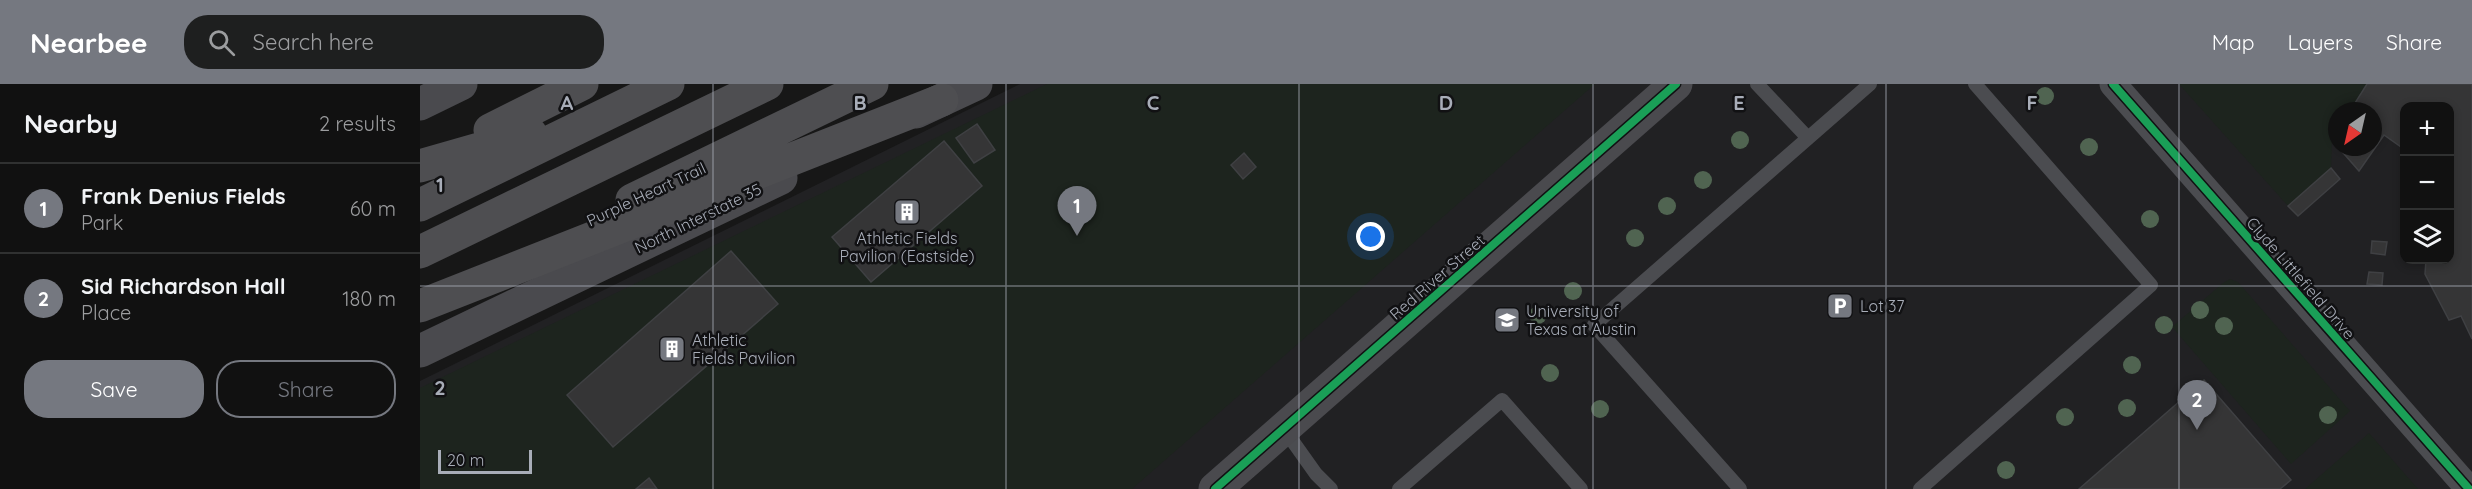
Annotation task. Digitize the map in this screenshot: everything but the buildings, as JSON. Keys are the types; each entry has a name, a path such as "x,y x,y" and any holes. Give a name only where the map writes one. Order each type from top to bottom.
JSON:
{"highway":[{"path":"420,166 582,84"},
{"path":"420,205 668,84"},
{"path":"420,252 767,84"},
{"name":"Purple Heart Trail","path":"420,304 872,84"},
{"path":"420,304 942,100"},
{"path":"420,166 622,107"}],"main road":[{"path":"420,104 461,84"},
{"name":"North Interstate 35","path":"420,351 975,84"},
{"name":"Red River Street","path":"1215,489 1676,84"}],"street":[{"name":"Clyde Littlefield Drive","path":"2113,84 2469,489"}],"lane":[{"path":"1757,84 1808,138"},
{"path":"1740,489 1594,325 1870,84"},
{"path":"1920,489 2151,285 1975,84"},
{"path":"1400,489 1502,400 1581,489"},
{"path":"1284,429 1316,474 1331,489"}],"shaded area":[{"name":"University of Texas at Austin","path":"1020,84 2472,84 2472,489 420,489 420,381"},
{"path":"1047,84 1595,84 1132,489 420,489 420,388"},
{"path":"2179,84 2472,84 2472,339 2461,316 2449,320 2425,274 2426,264 2454,264 2454,102 2400,102 2400,146 2384,135 2382,138 2382,102 2328,102 2328,156 2331,156 2331,168 2288,206"},
{"path":"2346,156 2369,156 2359,171"},
{"path":"2230,279 2238,282 2350,411 2291,464 2172,327"},
{"path":"2369,433 2418,489 2305,489"}],"cycle path":[{"path":"1215,489 1676,84"},
{"path":"2113,84 2469,489"}],"place":[{"name":"Athletic Fields Pavilion (Eastside)","path":"907,212"},
{"name":"Frank Denius Fields","path":"1077,236"},
{"name":"Lot 37","path":"1840,306"},
{"name":"University of Texas at Austin","path":"1507,320"},
{"name":"Athletic Fields Pavilion","path":"672,349"},
{"name":"Sid Richardson Hall","path":"2197,430"}]}
